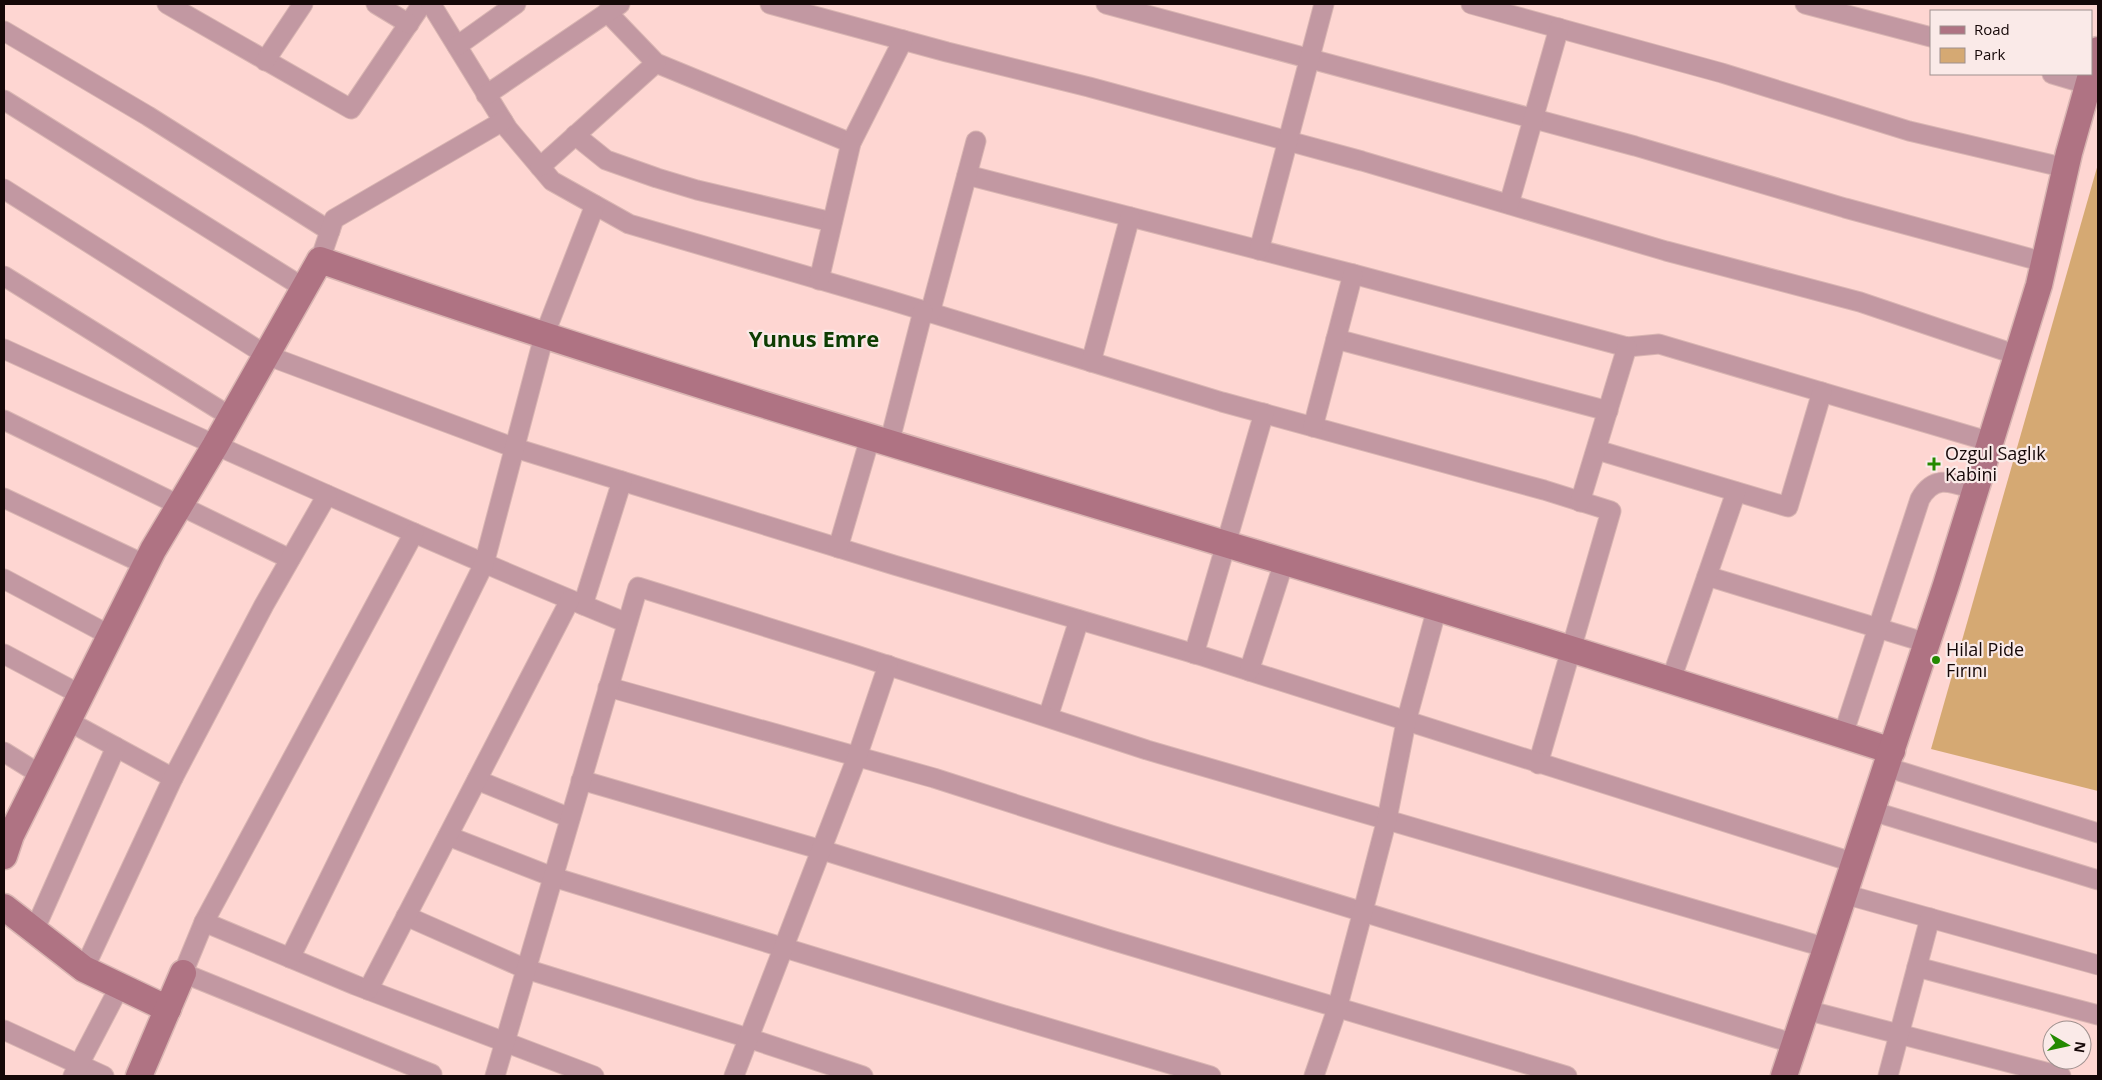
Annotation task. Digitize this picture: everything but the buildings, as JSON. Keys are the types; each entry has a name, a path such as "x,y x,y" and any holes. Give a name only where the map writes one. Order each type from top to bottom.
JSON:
{"main road":[{"path":"2092,73 2098,50"},
{"path":"1784,1076 1927,643 2018,355 2044,262 2066,168 2092,75"},
{"path":"6,841 146,565 320,260 478,315 880,441 1438,608 1671,680 1843,735 1889,759"},
{"path":"4,907 84,969 168,1009"},
{"path":"139,1076 183,973"}],"street":[{"path":"166,4 350,109 422,4"},
{"path":"265,61 303,4"},
{"path":"376,4 409,24"},
{"path":"431,4 503,121 552,181 629,224 1264,413 1611,511 1538,764"},
{"path":"456,46 516,4"},
{"path":"770,4 1089,87 1362,161 1666,251 1860,302 2018,355"},
{"path":"1106,4 1635,146 1845,208 2044,262"},
{"path":"1259,250 1324,4"},
{"path":"1471,4 1722,73 1908,131 2066,168"},
{"path":"1805,4 1930,37"},
{"path":"486,95 614,8 656,62 851,143"},
{"path":"1509,204 1559,28"},
{"path":"4,30 148,116 330,231"},
{"path":"819,280 851,143 903,40"},
{"path":"540,167 656,62"},
{"path":"2055,75 2089,85"},
{"path":"4,100 304,288"},
{"path":"320,260 334,219 503,121"},
{"path":"575,135 606,160 649,175 697,190 832,222"},
{"path":"838,548 880,441 926,312 976,141"},
{"path":"967,175 1353,274 1627,347 1659,344 1991,442"},
{"path":"4,189 266,355 514,448 838,548 1194,654 1855,863"},
{"path":"290,958 484,564 544,336 595,206"},
{"path":"1091,362 1130,217"},
{"path":"1313,427 1353,274"},
{"path":"4,276 231,417"},
{"path":"1336,339 1608,411"},
{"path":"1580,502 1627,347"},
{"path":"4,349 215,446 484,564 627,623"},
{"path":"1597,450 1788,507 1822,392"},
{"path":"1194,654 1264,413"},
{"path":"4,420 290,559"},
{"path":"368,990 477,780 577,602 622,481"},
{"path":"1843,735 1923,493 1933,485 1946,481 1976,490"},
{"path":"1671,680 1736,492"},
{"path":"84,969 173,778 290,559 327,495"},
{"path":"4,498 146,565"},
{"path":"414,533 204,922 183,973 432,1074 431,1076"},
{"path":"1248,671 1284,562"},
{"path":"1707,576 1927,643"},
{"path":"4,579 111,636"},
{"path":"495,1076 638,588 888,665 1147,750 1827,948"},
{"path":"1314,1076 1337,1009 1363,911 1386,819 1406,722 1438,608"},
{"path":"1048,718 1079,620"},
{"path":"4,654 81,695"},
{"path":"734,1076 785,948 857,757 888,665"},
{"path":"608,687 934,778 1111,835 1795,1044"},
{"path":"68,721 173,778"},
{"path":"34,931 116,747"},
{"path":"4,752 41,775"},
{"path":"1889,759 2098,833"},
{"path":"477,780 570,818"},
{"path":"581,780 822,850 1337,1009 1567,1076"},
{"path":"1872,810 2098,880"},
{"path":"448,836 553,877 984,1009 1212,1076"},
{"path":"1844,894 2098,966"},
{"path":"406,916 526,969 748,1038 862,1076"},
{"path":"1888,1076 1930,918"},
{"path":"204,922 368,990 594,1076"},
{"path":"1917,967 2098,1015"},
{"path":"76,1071 120,986"},
{"path":"1806,1010 2061,1076"},
{"path":"4,1030 76,1071 104,1076"}],"green space":[{"path":"2098,164 2098,791 1931,749"}],"place":[{"name":"Ozgul Saglık Kabini","path":"1934,464"},
{"name":"Hilal Pide Fırını","path":"1936,660"}],"district":[{"name":"Yunus Emre","path":"814,339"}]}
